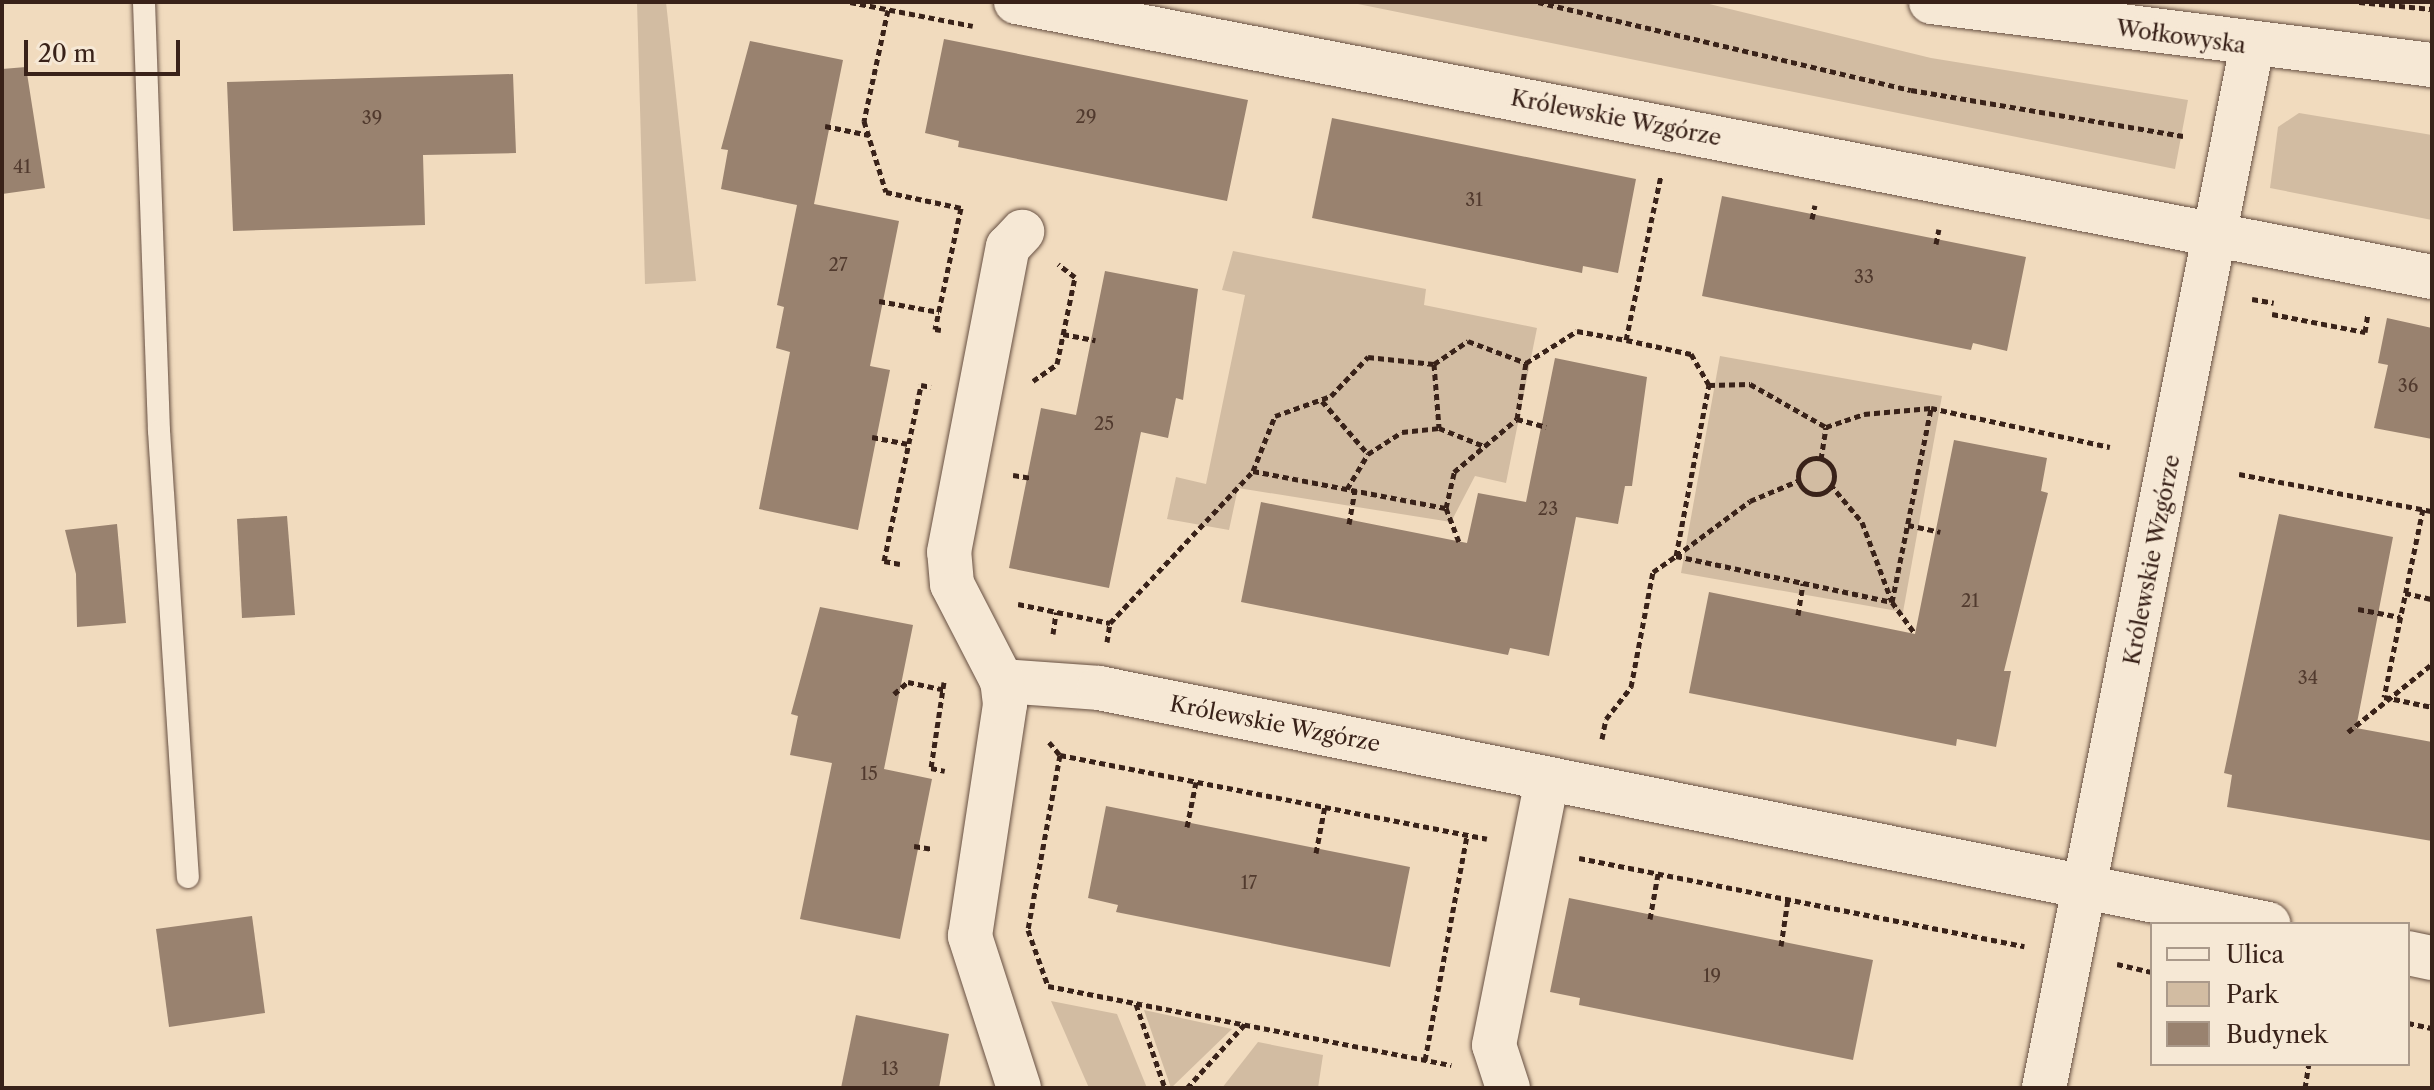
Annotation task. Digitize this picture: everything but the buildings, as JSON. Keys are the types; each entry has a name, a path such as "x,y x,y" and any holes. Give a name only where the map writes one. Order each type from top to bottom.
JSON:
{"street":[{"name":"Królewskie Wzgórze","path":"1016,2 2432,277"},
{"name":"Wołkowyska","path":"1931,2 2252,46 2432,65"},
{"name":"Królewskie Wzgórze","path":"2044,1088 2087,888 2252,46"},
{"path":"1019,1088 970,936 1005,704 1002,681 956,596 949,552 1008,247 1022,232"},
{"name":"Królewskie Wzgórze","path":"1002,681 1099,688 2258,922"},
{"path":"1508,1088 1494,1045 1547,779"},
{"path":"2410,953 2432,958"}],"lane":[{"path":"144,2 159,431 188,877"}],"path":[{"path":"1538,2 1911,90 2190,137"},
{"path":"2359,2 2432,9"},
{"path":"888,10 864,121 886,192 961,208 935,329 958,334"},
{"path":"825,126 869,135"},
{"path":"1626,340 1670,127"},
{"path":"2272,314 2365,332 2371,299"},
{"path":"879,301 939,312"},
{"path":"1459,542 1446,508 1454,472 1517,419 1526,363 1577,331 1691,354 1709,385 1676,556"},
{"path":"1063,334 1095,340"},
{"path":"1011,603 1110,623 1253,471 1275,416 1300,401 1322,401 1368,357 1434,364 1468,341 1526,363"},
{"path":"1434,364 1439,428"},
{"path":"1709,385 1750,384 1826,427 1864,414 1931,408 2110,447"},
{"path":"916,568 884,561 921,385 945,390"},
{"path":"1322,401 1368,454"},
{"path":"1892,602 1931,408"},
{"path":"1517,419 1546,427"},
{"path":"1821,459 1826,427"},
{"path":"1347,489 1368,454 1402,432 1439,428 1484,446"},
{"path":"872,437 908,444"},
{"path":"1830,484 1822,494 1803,491 1796,472 1809,457 1828,461 1830,484 1862,522 1892,602 1915,634"},
{"path":"1253,471 1446,508"},
{"path":"2239,474 2432,511"},
{"path":"1593,788 1606,719 1631,687 1653,572 1750,501 1800,480"},
{"path":"1349,524 1355,490"},
{"path":"2384,697 2423,509"},
{"path":"1908,525 1940,532"},
{"path":"1676,556 1892,602"},
{"path":"1798,615 1803,583"},
{"path":"2405,593 2432,599"},
{"path":"2358,609 2401,617"},
{"path":"2348,732 2384,697 2432,664"},
{"path":"894,694 908,682 946,690 942,675"},
{"path":"2384,697 2432,707"},
{"path":"1044,726 1060,755 1028,930 1048,986 1457,1066"},
{"path":"1060,755 2150,972"},
{"path":"1187,827 1196,782"},
{"path":"1316,853 1325,806"},
{"path":"1425,1060 1467,835"},
{"path":"1650,919 1658,874"},
{"path":"1781,946 1788,899"},
{"path":"1136,1004 1165,1088"},
{"path":"2410,1023 2432,1028"},
{"path":"1187,1088 1245,1024"},
{"path":"2305,1088 2309,1066"}],"green space":[{"path":"637,2 666,2 696,281 645,284"},
{"path":"1348,2 1701,2 1931,58 2188,100 2175,169"},
{"path":"2299,113 2432,135 2432,220 2270,188 2278,127"},
{"path":"1233,251 1426,289 1424,305 1537,328 1506,483 1475,476 1451,522 1238,488 1229,530 1167,519 1176,477 1206,484 1245,295 1222,290"},
{"path":"1720,356 1942,396 1903,612 1681,573"},
{"path":"1051,1001 1117,1014 1147,1088 1089,1088"},
{"path":"1144,1010 1232,1029 1171,1088"},
{"path":"1258,1042 1323,1055 1318,1088 1222,1088"}]}
